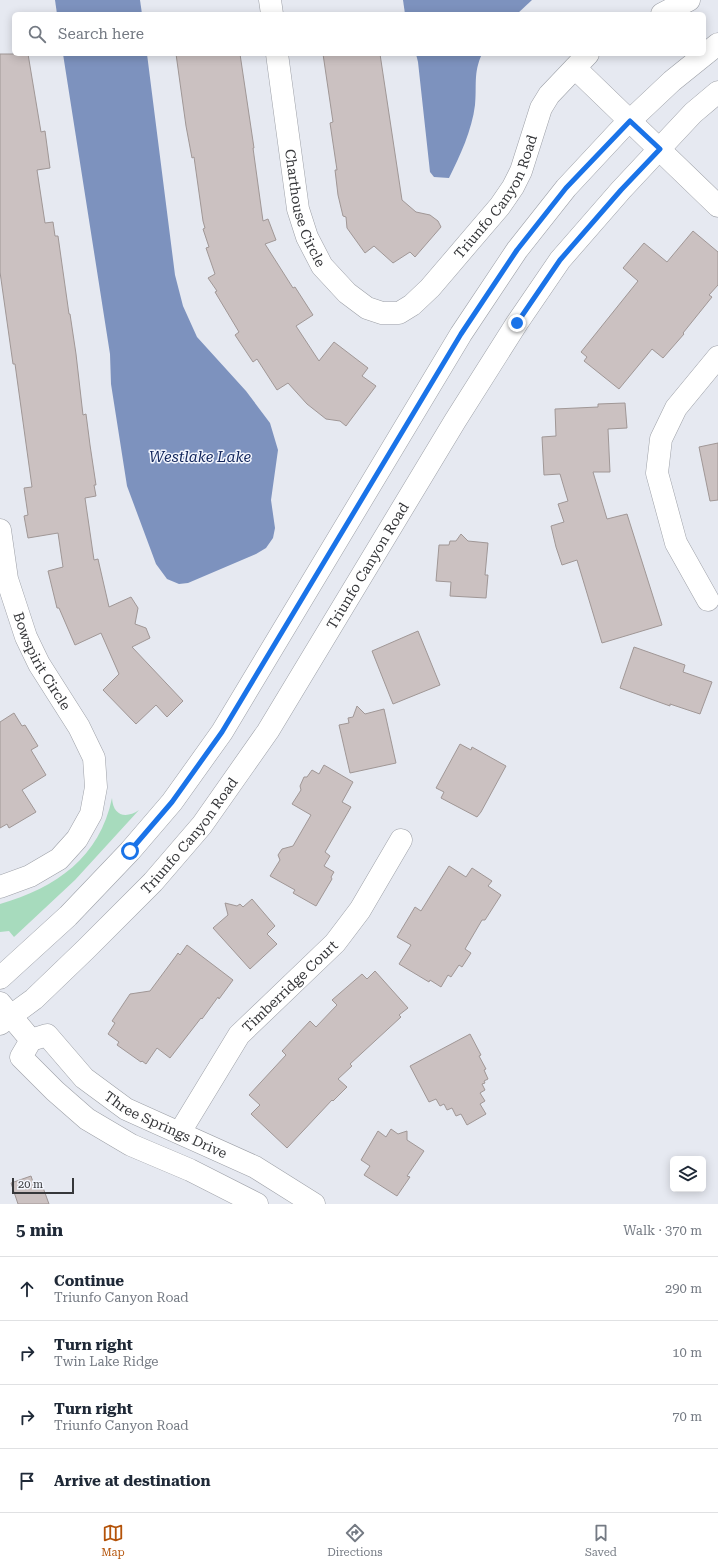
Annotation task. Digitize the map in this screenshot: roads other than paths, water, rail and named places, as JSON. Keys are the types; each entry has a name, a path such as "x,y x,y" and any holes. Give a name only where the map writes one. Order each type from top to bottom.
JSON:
{"street":[{"path":"270,0 272,12"},
{"path":"666,12 690,0"},
{"path":"706,54 718,44"},
{"name":"Charthouse Circle","path":"277,56 298,209 307,237 322,266 347,293 367,308 382,313 399,313"},
{"path":"0,978 68,916 130,851 172,802 222,732 461,334 517,250 566,188 630,121 672,81 703,56"},
{"name":"Triunfo Canyon Road","path":"399,313 412,305 430,288 500,206 513,187 521,171 541,108 549,95 581,61 630,121 718,206"},
{"name":"Triunfo Canyon Road","path":"4,1014 34,999 153,882 202,824 268,731 517,323 560,260 621,190 692,113 718,92"},
{"path":"708,600 676,543 657,473 661,439 676,408 718,357"},
{"name":"Bowspirit Circle","path":"0,530 7,579 26,636 39,664 79,727 94,758 96,787 91,814 77,839 59,860 30,876 0,887"},
{"name":"Timberridge Court","path":"180,1132 239,1035 335,943 360,910 401,840"},
{"path":"4,1014 31,1040 21,1057 56,1091 87,1118 131,1145 190,1170 257,1204"},
{"name":"Three Springs Drive","path":"31,1040 47,1035 84,1078 126,1109 255,1167 311,1203"}],"water":[{"path":"55,0 140,0 142,12 57,12"},
{"path":"403,0 532,0 519,12 405,12"},
{"name":"Westlake Lake","path":"63,56 147,56 175,275 183,306 197,337 246,391 270,423 278,450 271,500 275,528 273,538 266,548 256,554 188,583 179,584 167,579 156,564 127,486 111,384 110,354"},
{"path":"416,56 481,56 476,73 475,105 471,124 461,152 449,178 434,177 430,172"}]}
